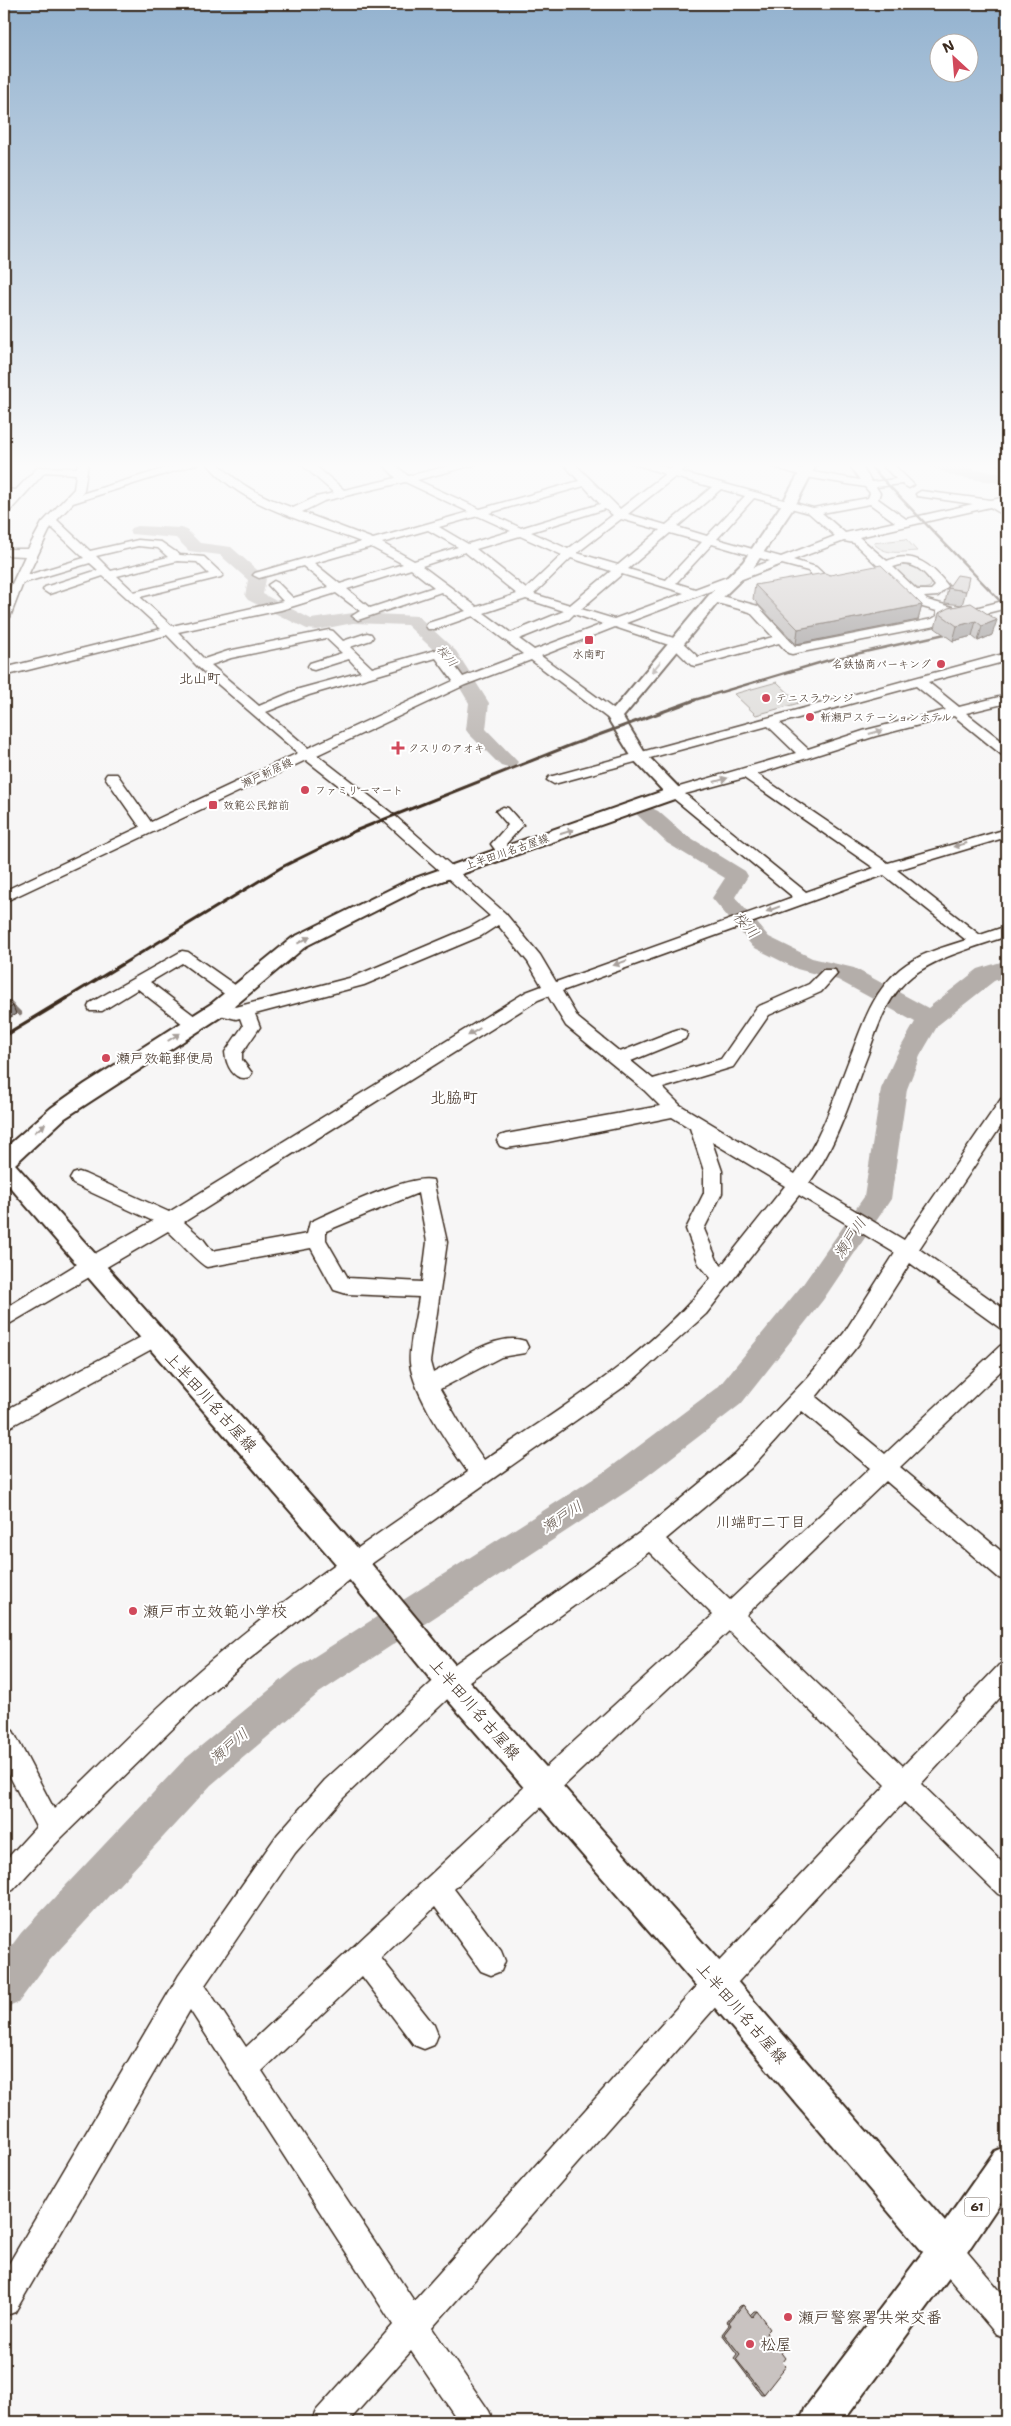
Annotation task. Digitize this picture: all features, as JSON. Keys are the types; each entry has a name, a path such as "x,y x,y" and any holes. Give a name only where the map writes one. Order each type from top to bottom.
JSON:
{"main road":[{"path":"674,794 639,756 615,717 714,598 735,578"},
{"name":"上半田川名古屋線","path":"4,1161 58,1113 218,1009 298,942 413,885 674,794"},
{"name":"上半田川名古屋線","path":"4,1166 89,1266 353,1563 450,1680 717,1984 946,2251"},
{"name":"61","path":"819,2422 946,2251 1007,2163"}],"street":[{"path":"4,617 7,596 21,576"},
{"path":"19,581 33,576"},
{"path":"48,590 98,576"},
{"path":"109,576 170,631 202,664 451,871 500,917 534,959 572,1022 650,1086 674,1110 901,1247 1007,1322"},
{"path":"131,596 212,576"},
{"path":"324,576 339,588 363,614 442,588"},
{"path":"4,672 291,603 377,576"},
{"path":"427,576 615,717"},
{"path":"503,576 526,595 571,611 676,643 695,662 780,639"},
{"path":"432,626 526,595 546,576"},
{"path":"509,638 555,621 571,611 611,576"},
{"path":"641,576 695,593"},
{"path":"669,584 676,576"},
{"path":"735,578 740,576"},
{"path":"820,576 827,584 858,576"},
{"path":"714,598 754,609 792,650 936,622 943,617 945,609 923,603 895,576"},
{"path":"913,594 934,593 942,586 933,576"},
{"name":"瀬戸新居線","path":"4,897 460,682 735,578"},
{"path":"274,585 291,603"},
{"path":"961,611 971,612 1007,604"},
{"path":"202,664 228,654 329,634 370,674"},
{"path":"314,666 367,637"},
{"path":"257,711 304,692 439,653 460,682"},
{"path":"554,780 1007,657"},
{"path":"918,681 1007,752"},
{"path":"674,794 871,733 1007,699"},
{"path":"770,720 804,753"},
{"path":"746,773 886,869 976,940"},
{"path":"112,777 148,829"},
{"path":"674,794 765,865 803,898"},
{"path":"502,811 516,825 498,844 504,852"},
{"path":"4,1319 89,1266 170,1221 532,996 550,987 948,848 1007,833"},
{"path":"218,1009 236,1013 246,1011 358,981 475,932 500,917"},
{"path":"4,1881 52,1829 193,1692 240,1652 353,1563 625,1375 699,1308 813,1164 840,1104 875,1013 888,990 907,972 938,955 976,940 1007,932"},
{"path":"96,1007 182,956 236,994"},
{"path":"650,1086 727,1063 763,1011 815,988 828,974"},
{"path":"139,982 194,1024"},
{"path":"243,1073 234,1061 233,1052 252,1027 246,1011"},
{"path":"617,1060 679,1035"},
{"path":"4,2301 189,1985 286,1844 334,1789 450,1680 650,1538 743,1461 802,1398 851,1339 901,1247 1007,1104"},
{"path":"506,1141 548,1135 674,1110"},
{"path":"697,1123 713,1170 713,1193 695,1229 709,1264 723,1278"},
{"path":"80,1179 170,1221 196,1244 207,1259 316,1240"},
{"path":"431,1290 347,1286 341,1284 316,1240 317,1227 408,1188 426,1185 437,1242 431,1290 420,1362 428,1386 460,1444 482,1474"},
{"path":"4,1421 154,1338"},
{"path":"428,1386 498,1348 518,1347"},
{"path":"245,2068 543,1787 730,1615 1007,1352"},
{"path":"802,1398 1007,1570"},
{"path":"650,1538 1007,1885"},
{"path":"327,2422 717,1984 904,1786 1007,1672"},
{"path":"4,1740 42,1814 52,1829"},
{"path":"437,1887 490,1962"},
{"path":"363,1956 424,2035"},
{"path":"189,1985 412,2326 478,2422"},
{"path":"946,2251 1007,2323"}],"shaded area":[{"path":"902,576 926,576 932,583 930,587 924,589 910,584"},
{"name":"テニスラウンジ","path":"777,682 799,703 756,715 734,694"}],"building":[{"path":"806,576 892,576 922,605 798,629 755,585"},
{"path":"956,576 969,577 966,591 948,588"},
{"path":"971,603 997,620 982,626 976,621 957,626 939,613 948,608"},
{"path":"4,999 13,1006 4,1011"},
{"name":"松屋","path":"743,2305 752,2317 757,2311 770,2329 766,2333 785,2358 782,2362 786,2366 764,2394 736,2359 740,2354 724,2334 731,2325 729,2322"}],"waterway":[{"name":"桜川","path":"254,576 257,579 254,596 307,624 317,625 353,618 412,620 449,655 479,703 476,730 508,762"},
{"name":"桜川","path":"641,809 651,815 675,838 737,876 723,898 761,942 805,964 846,974 929,1019"},
{"name":"瀬戸川","path":"929,1019 986,975 1007,968"},
{"path":"10,1004 20,1014"},
{"name":"瀬戸川","path":"4,1989 35,1947 198,1772 307,1681 618,1480 730,1395 813,1292 877,1199 894,1089 908,1056 929,1019"}],"railway":[{"path":"976,576 1007,608"},
{"path":"691,701 829,660 954,632"},
{"path":"65,999 282,867 355,831 571,745 695,700"},
{"path":"4,1036 67,998"}],"place":[{"name":"水南町","path":"589,640"},
{"name":"名鉄協商パーキング","path":"941,664"},
{"name":"テニスラウンジ","path":"766,698"},
{"name":"新瀬戸ステーションホテル","path":"810,717"},
{"name":"クスリのアオキ","path":"398,748"},
{"name":"ファミリーマート","path":"305,790"},
{"name":"效範公民館前","path":"213,805"},
{"name":"瀬戸效範郵便局","path":"106,1058"},
{"name":"瀬戸市立效範小学校","path":"133,1611"},
{"name":"瀬戸警察署共栄交番","path":"788,2317"},
{"name":"松屋","path":"750,2344"}],"district":[{"name":"北山町","path":"200,678"},
{"name":"北脇町","path":"454,1097"},
{"name":"川端町二丁目","path":"761,1522"}]}
